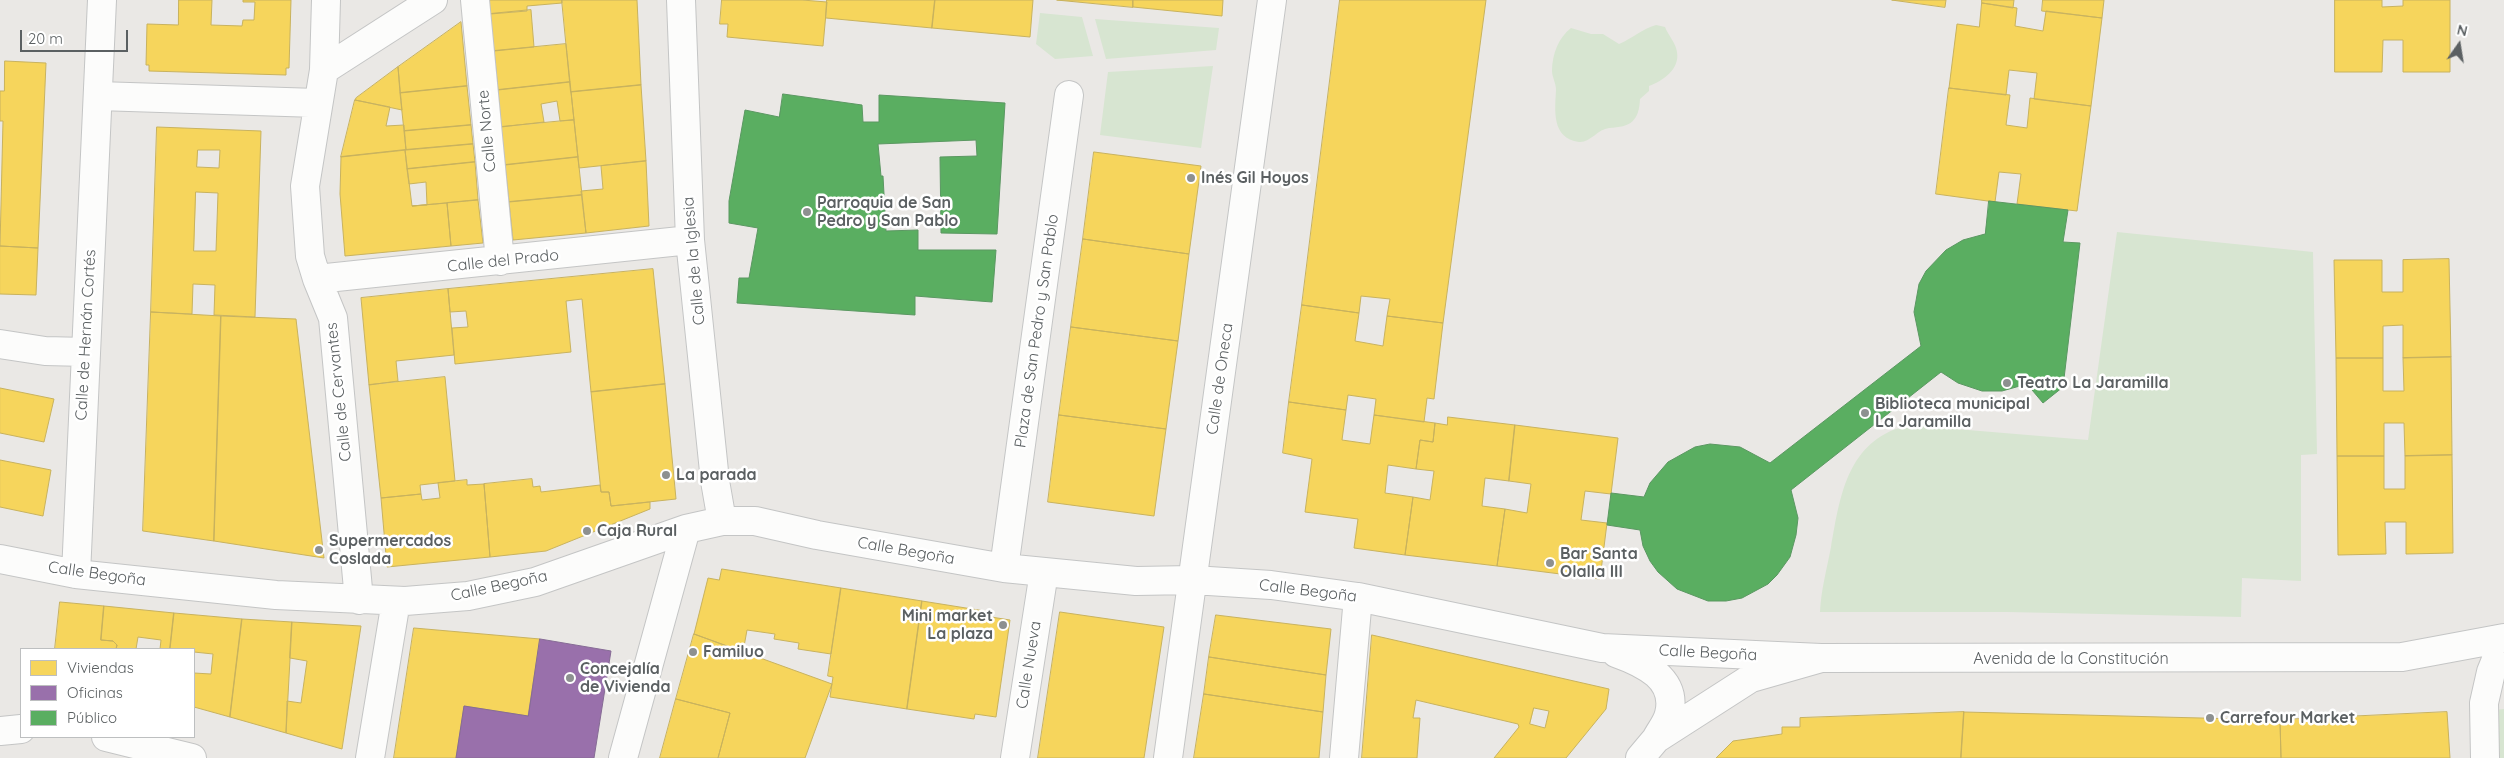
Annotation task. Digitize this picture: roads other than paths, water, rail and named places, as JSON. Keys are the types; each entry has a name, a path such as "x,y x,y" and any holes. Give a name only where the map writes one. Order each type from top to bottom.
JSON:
{"street":[{"name":"Calle de Hernán Cortés","path":"76,574 102,0"},
{"name":"Calle de Cervantes","path":"326,0 324,70 317,103 305,186 310,256 316,279 333,318 359,600"},
{"path":"324,70 433,0"},
{"name":"Calle Norte","path":"475,0 500,261"},
{"name":"Calle de la Iglesia","path":"681,0 690,240 722,522"},
{"name":"Calle de Oneca","path":"1168,758 1272,0"},
{"name":"Plaza de San Pedro y San Pablo","path":"1004,568 1069,95"},
{"path":"98,96 317,103"},
{"name":"Calle del Prado","path":"316,279 690,240"},
{"path":"0,344 45,351 86,352"},
{"name":"Calle Begoña","path":"0,559 76,574 276,595 396,601 468,596 535,582 686,529 722,522 755,521 817,536 1004,568 1136,581 1193,580 1271,585 1358,597 1602,648 1821,658"},
{"path":"623,758 686,529"},
{"name":"Calle Nueva","path":"1015,758 1044,572"},
{"path":"1344,758 1358,597"},
{"path":"370,758 396,601"},
{"path":"2485,758 2484,703 2490,672 2504,639"},
{"name":"Avenida de la Constitución","path":"1648,748 1751,678 1821,658 2402,658 2504,639"},
{"name":"Avenida de la Constitución","path":"1602,648 1639,662 1662,678 1670,694 1669,715 1648,748"},
{"path":"0,731 20,730"},
{"path":"109,738 165,755 192,758"}],"place":[{"name":"Inés Gil Hoyos","path":"1191,178"},
{"name":"Parroquia de San Pedro y San Pablo","path":"807,212"},
{"name":"Teatro La Jaramilla","path":"2007,383"},
{"name":"Biblioteca municipal La Jaramilla","path":"1865,413"},
{"name":"La parada","path":"666,475"},
{"name":"Caja Rural","path":"587,531"},
{"name":"Supermercados Coslada","path":"319,550"},
{"name":"Bar Santa Olalla III","path":"1550,563"},
{"name":"Mini market La plaza","path":"1003,625"},
{"name":"Familuo","path":"693,652"},
{"name":"Concejalía de Vivienda","path":"570,678"},
{"name":"Carrefour Market","path":"2210,718"}]}
